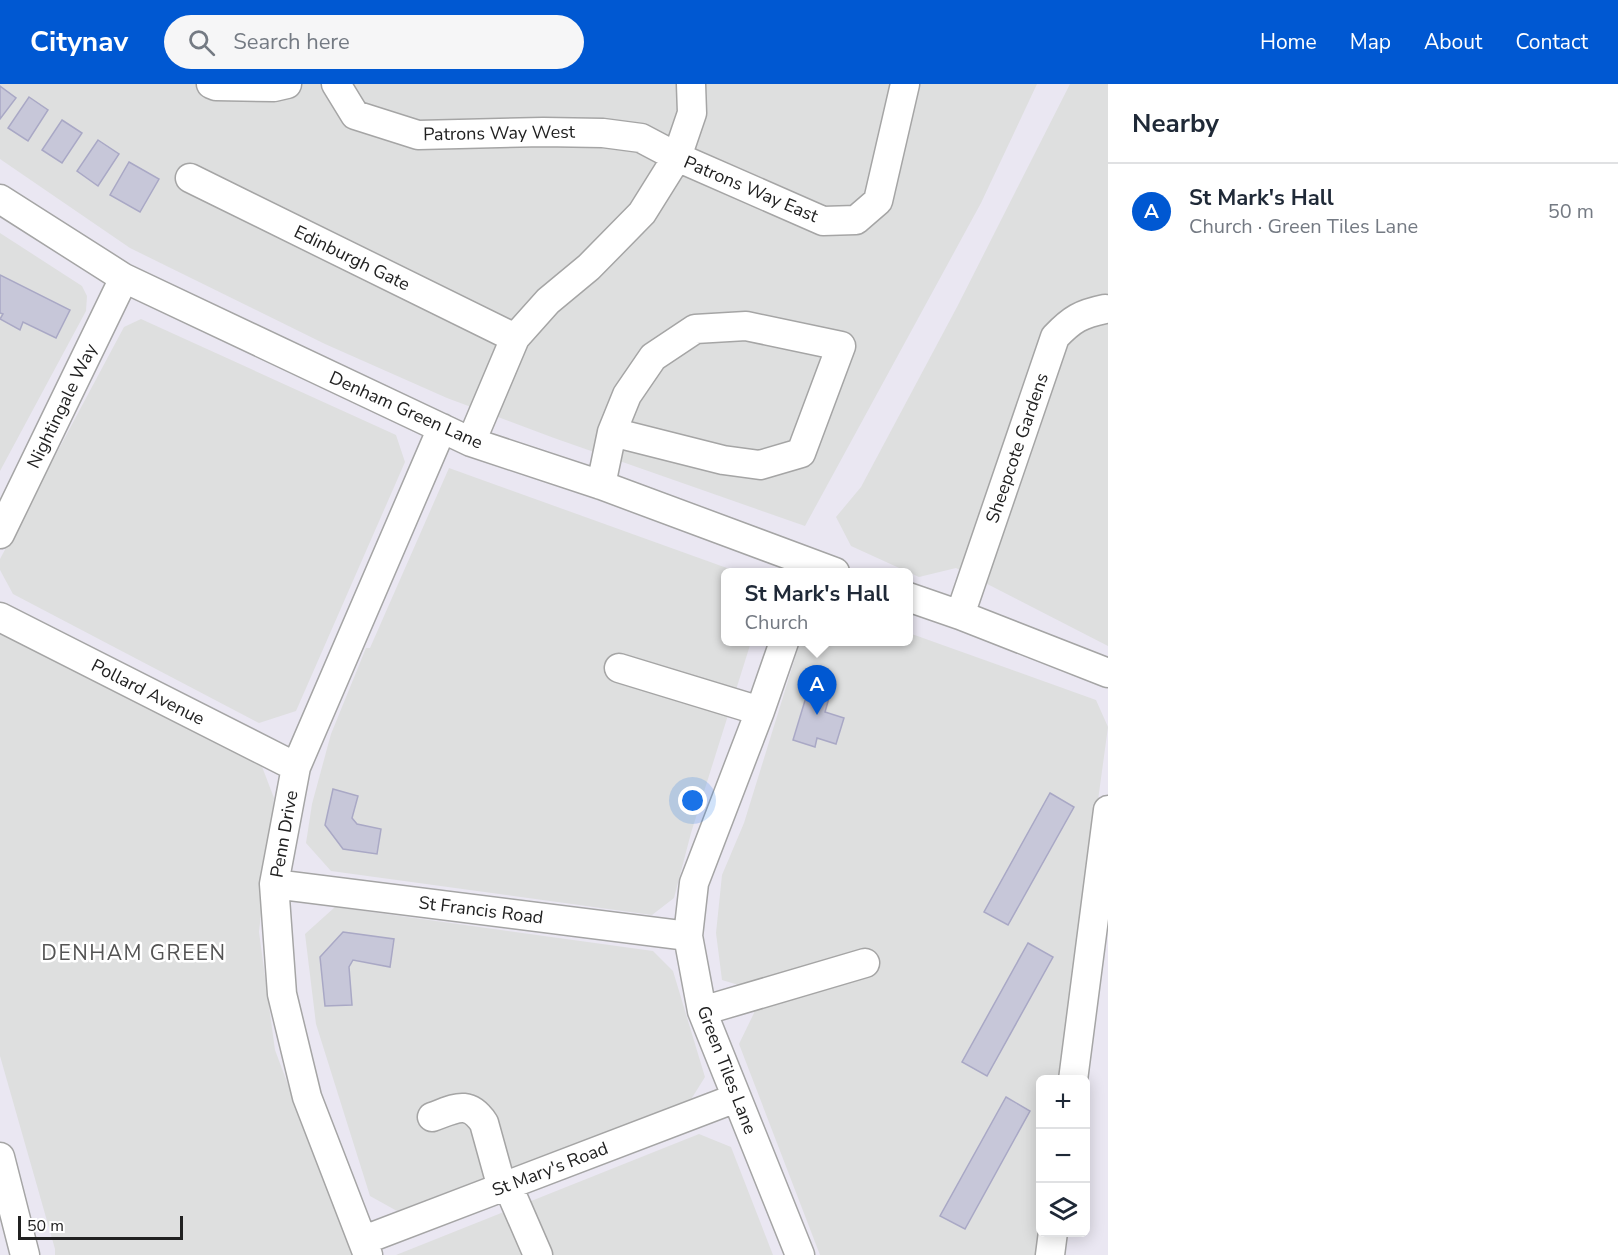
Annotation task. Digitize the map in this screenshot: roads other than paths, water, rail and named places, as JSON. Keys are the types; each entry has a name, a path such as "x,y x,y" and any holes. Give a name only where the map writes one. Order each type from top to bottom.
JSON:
{"street":[{"path":"211,84 274,87 287,84"},
{"name":"Patrons Way West","path":"336,84 355,115 418,135 603,133 641,138 677,157"},
{"path":"471,442 515,338 548,301 589,267 642,213 677,157 692,112 691,84"},
{"name":"Patrons Way East","path":"677,157 823,221 856,220 878,201 905,84"},
{"name":"Edinburgh Gate","path":"190,178 515,338"},
{"name":"Denham Green Lane","path":"0,199 123,278 471,442 601,485 812,568"},
{"name":"Nightingale Way","path":"0,534 123,278"},
{"name":"Sheepcote Gardens","path":"960,615 1055,337 1084,313 1105,309"},
{"path":"601,485 612,432 627,395 653,357 694,328 746,326 841,346 801,453 760,465 723,460 612,432"},
{"name":"Penn Drive","path":"366,1247 307,1097 282,994 274,884 296,767 442,428"},
{"path":"913,598 1108,673"},
{"name":"Pollard Avenue","path":"0,617 296,767"},
{"name":"Green Tiles Lane","path":"783,646 694,883 688,936 702,1011 800,1255"},
{"path":"619,668 760,711"},
{"path":"1074,1075 1108,810"},
{"name":"St Francis Road","path":"274,884 688,936"},
{"path":"702,1011 865,963"},
{"name":"St Mary's Road","path":"366,1247 505,1187 736,1098"},
{"path":"432,1117 462,1107 471,1108 478,1114 484,1123 505,1187 538,1255"},
{"path":"0,1157 25,1255"},
{"path":"1050,1255 1052,1237"}],"place":[{"name":"St Mark's Hall","path":"817,715"}],"district":[{"name":"DENHAM GREEN","path":"134,953"}]}
